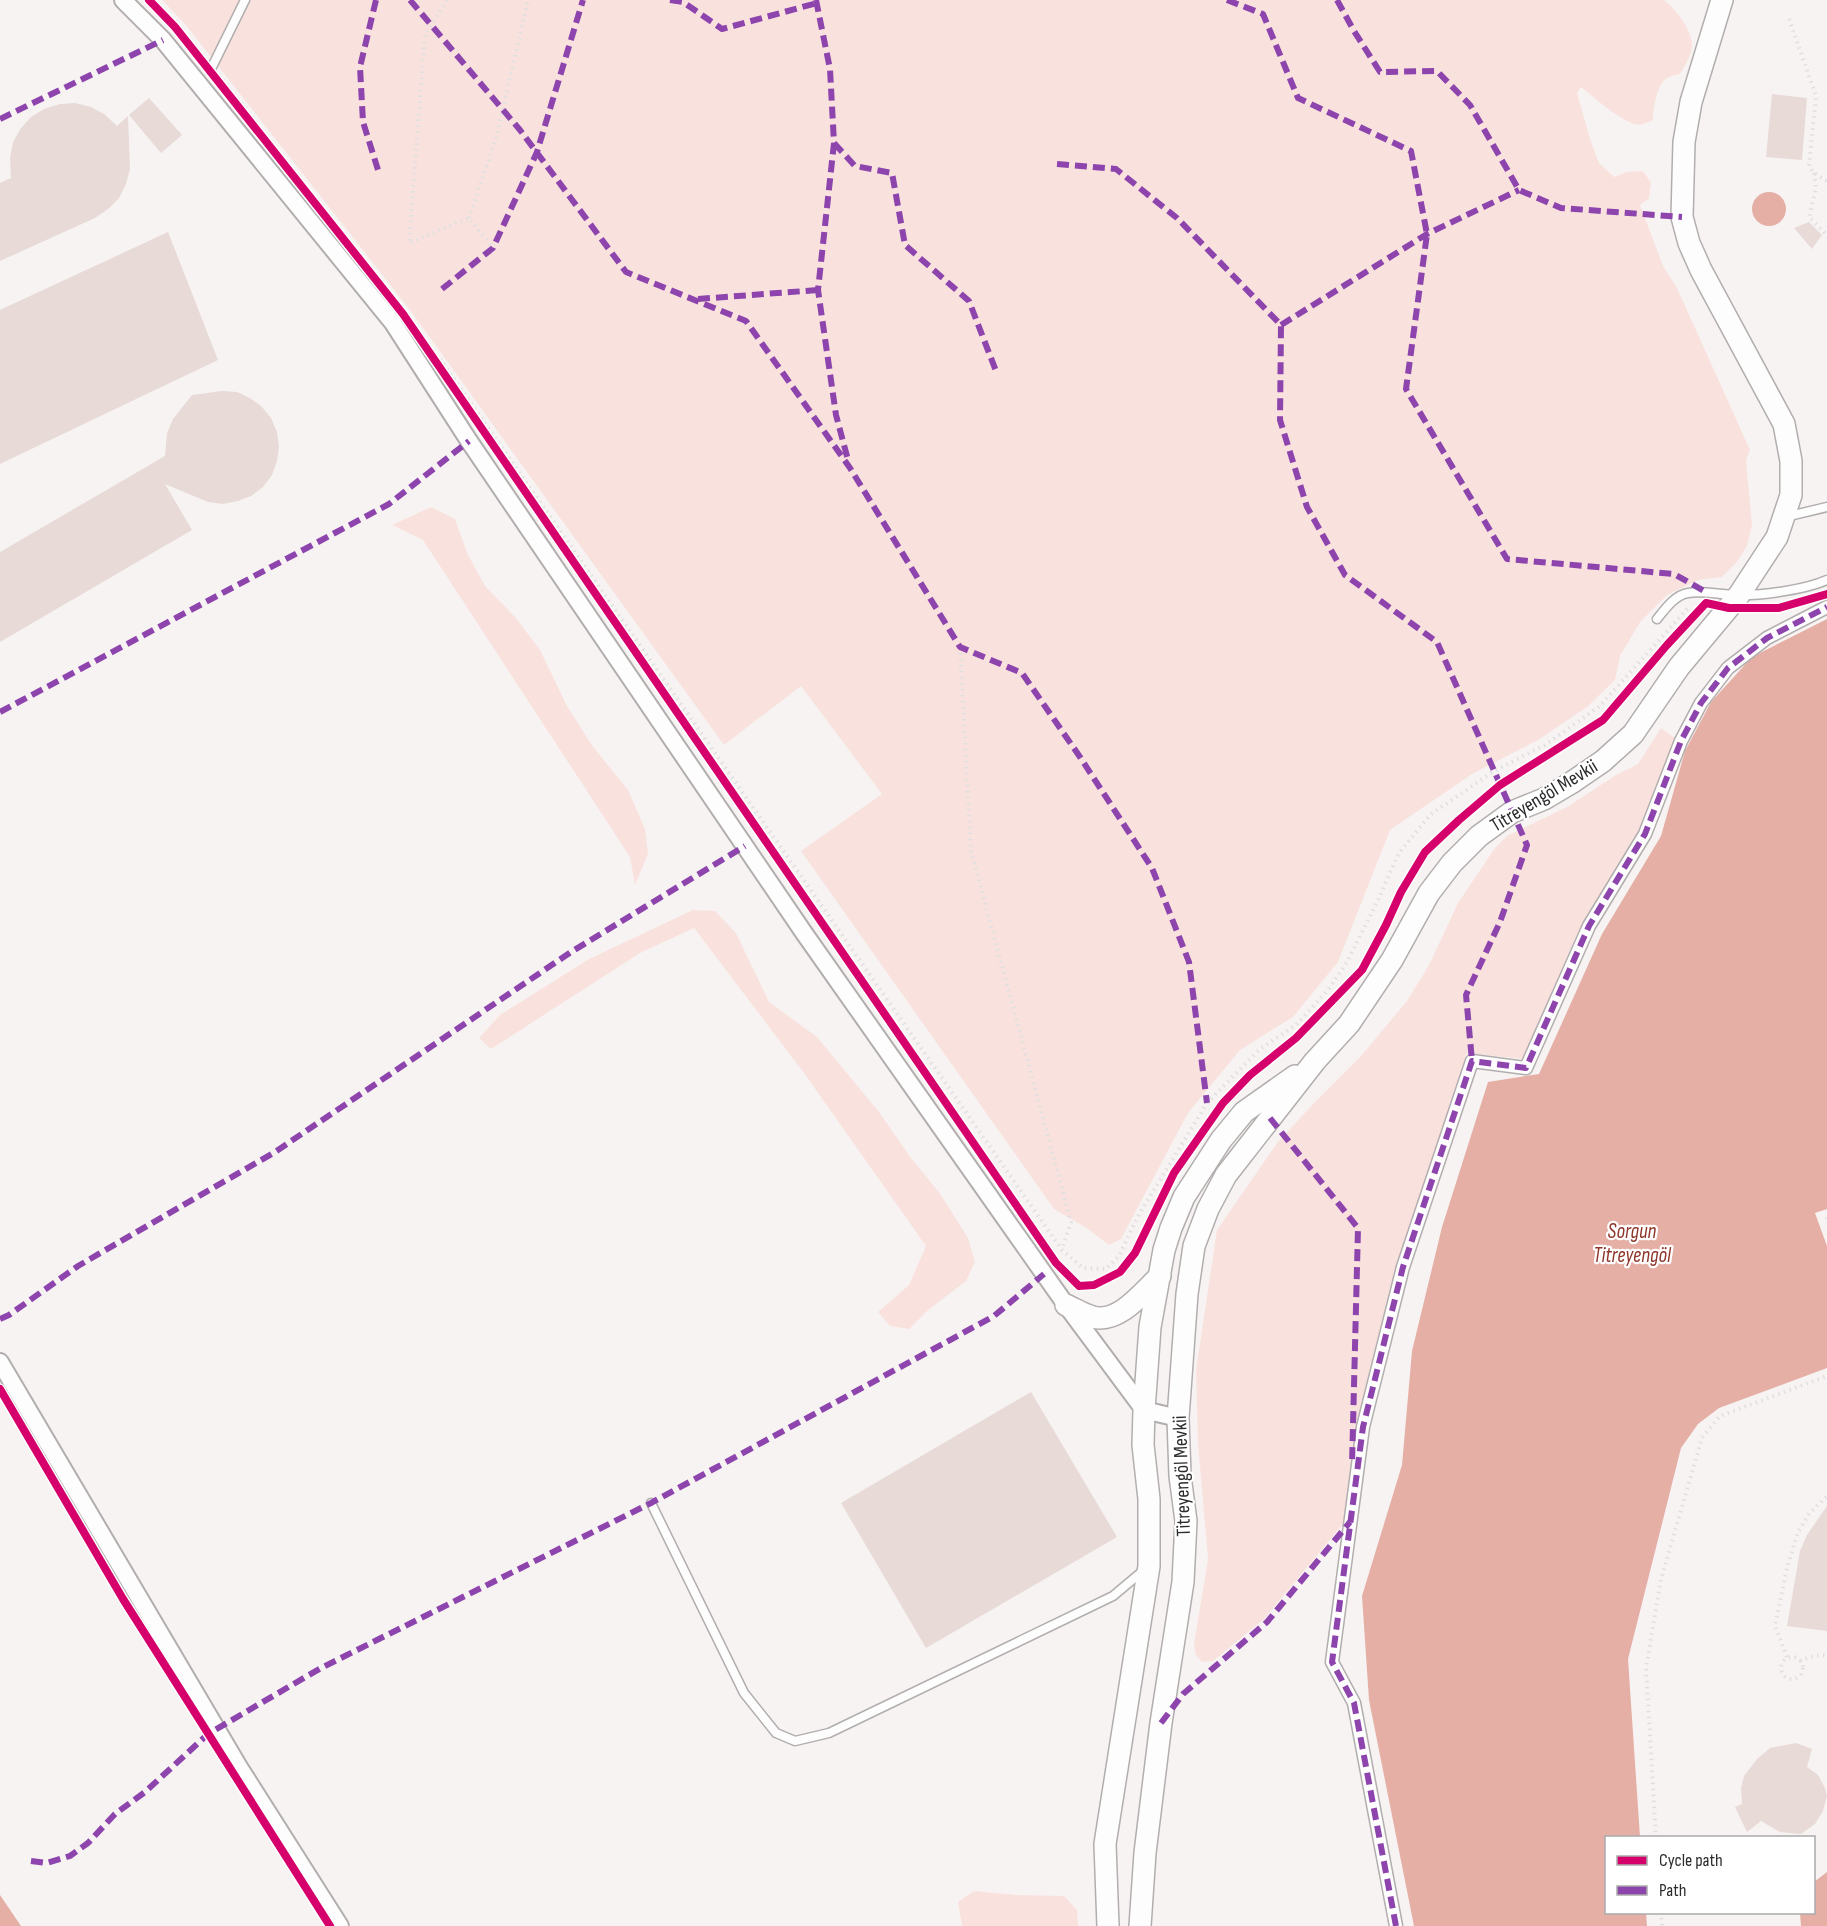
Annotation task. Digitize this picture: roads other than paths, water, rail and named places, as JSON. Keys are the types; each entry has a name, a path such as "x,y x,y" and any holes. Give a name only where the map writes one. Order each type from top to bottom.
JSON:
{"street":[{"path":"123,0 163,40 393,323 469,441 804,933 1066,1305 1144,1410 1178,1418"},
{"name":"Titreyengöl Mevkii","path":"1140,1926 1145,1853 1158,1747 1183,1582 1186,1521 1180,1476 1178,1418 1188,1285 1194,1246 1208,1209 1226,1175 1315,1061 1349,1024 1371,993 1429,893 1452,863 1479,836 1512,812 1571,783 1603,761 1633,734 1679,667 1739,595 1777,537 1785,518 1791,495 1791,461 1784,424 1701,270 1689,243 1682,217 1684,142 1691,102 1722,0"},
{"path":"1396,1926 1354,1703 1332,1662 1363,1427 1403,1267 1472,1060 1526,1068 1589,926 1646,834 1681,741 1701,703 1728,668 1767,638 1827,607"},
{"name":"Titreyengöl Mevkii","path":"1108,1926 1105,1844 1149,1566 1149,1500 1143,1445 1144,1410 1150,1327 1164,1250 1175,1217 1201,1169 1221,1140 1244,1112 1315,1061"},
{"path":"1066,1305 1095,1318 1114,1315 1124,1310 1160,1276"},
{"path":"0,1362 239,1767 340,1926"}],"lane":[{"path":"210,68 246,0"},
{"path":"1785,518 1827,507"},
{"path":"1657,620 1668,604 1687,593 1739,595 1802,588 1827,580"},
{"path":"651,1503 744,1693 776,1733 795,1741 829,1733 1113,1596 1149,1566"}],"water":[{"path":"1769,192 1781,197 1786,209 1781,221 1769,226 1757,221 1752,209 1757,197"},
{"name":"Sorgun Titreyengöl","path":"1827,619 1827,1209 1815,1213 1827,1246 1827,1368 1719,1408 1698,1424 1681,1448 1628,1659 1640,1836 1605,1836 1605,1914 1646,1914 1647,1926 1414,1926 1369,1700 1362,1596 1402,1465 1412,1351 1442,1227 1488,1082 1539,1074 1602,934 1661,836 1685,751 1711,702 1752,657"},
{"path":"1827,1872 1827,1926 1801,1926 1800,1914 1815,1914 1815,1881"},
{"path":"0,1895 21,1926 0,1926"}]}
